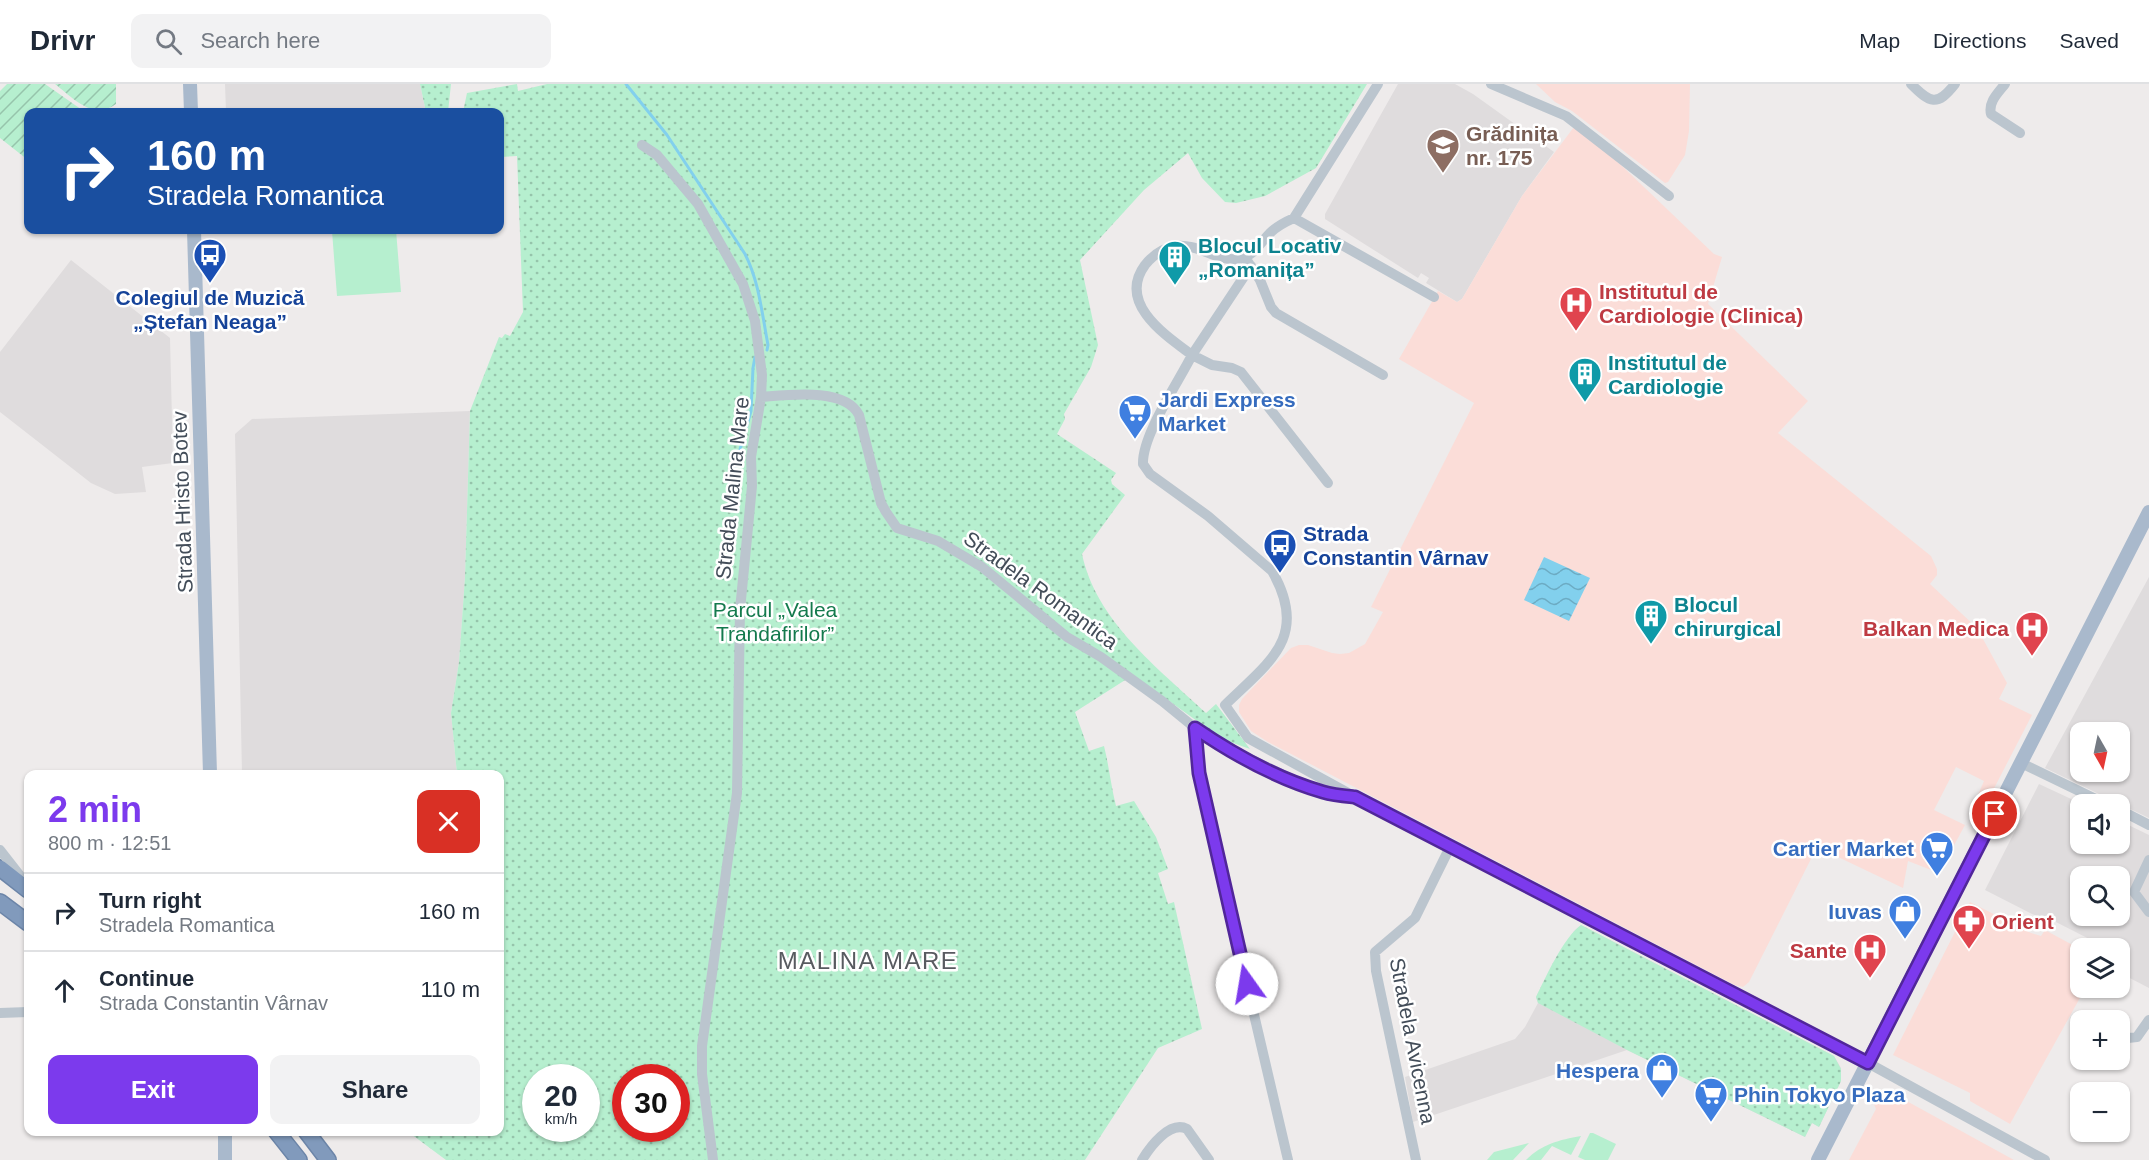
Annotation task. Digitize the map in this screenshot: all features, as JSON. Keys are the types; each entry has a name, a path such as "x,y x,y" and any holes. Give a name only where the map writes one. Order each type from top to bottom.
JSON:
{"highway":[{"path":"0,868 24,886"},
{"path":"2,904 24,921"},
{"path":"280,1136 299,1160"},
{"path":"310,1136 328,1160"}],"main road":[{"path":"190,84 191,108"},
{"name":"Strada Hristo Botev","path":"194,234 210,770"},
{"path":"1818,1160 2149,512"},
{"path":"225,1136 225,1160"}],"street":[{"path":"1378,84 1293,218 1272,231 1248,262 1192,356 1155,424 1145,450 1143,464 1150,474 1208,516 1272,571 1278,581 1287,619 1287,633 1281,647 1225,705 1248,738 1450,847 1868,1063 2045,1160"},
{"path":"1491,84 1566,116 1669,196"},
{"path":"1911,84 1930,100 1942,99 1955,84"},
{"path":"2005,84 1992,100 1989,108 1991,114 2020,133"},
{"name":"Strada Malina Mare","path":"642,145 657,155 698,204 742,284 755,321 760,357 761,397 751,457 752,486 740,610 737,793 702,1046 702,1074 712,1158"},
{"path":"1293,218 1434,297"},
{"path":"1328,483 1241,372 1212,365 1192,356 1149,318 1138,303 1137,280 1141,270 1158,253 1175,246 1191,247 1248,262 1260,280 1271,307 1276,313 1383,375"},
{"name":"Stradela Romantica","path":"761,397 795,394 834,397 851,404 859,415 881,503 897,528 938,541 982,567 1067,637 1101,657 1195,728 1225,747 1298,782 1324,792 1355,797"},
{"path":"1195,728 1199,773 1213,841 1288,1160"},
{"path":"2021,763 2085,794"},
{"path":"2130,815 2149,825"},
{"name":"Stradela Avicenna","path":"1416,1160 1376,971 1375,952 1416,918 1450,847"},
{"path":"0,850 24,883"},
{"path":"2149,860 2134,892 2149,912"},
{"path":"0,1013 24,1012"},
{"path":"2130,1038 2137,1037 2149,1020"},
{"path":"1142,1160 1147,1151 1163,1135 1177,1127 1182,1127 1187,1129 1209,1160"}],"shaded area":[{"path":"225,84 420,84 425,108 226,108"},
{"name":"Grădinița nr. 175","path":"1398,84 1455,84 1473,94 1554,152 1522,196 1462,299 1457,302 1426,283 1429,278 1421,273 1418,278 1325,219 1325,214"},
{"path":"1536,84 1690,84 1689,131 1685,155 1668,182 1665,183 1572,111 1555,102"},
{"path":"1577,123 1714,254 1722,257 1708,304 1808,401 1778,433 1931,556 1937,569 1937,575 1930,584 1977,628 2007,683 1999,699 2032,715 1987,802 1977,797 1984,781 1956,767 1934,810 1965,825 1939,873 1908,861 1903,888 1817,847 1749,982 1743,987 1735,985 1268,742 1251,731 1239,712 1242,699 1291,648 1308,645 1340,654 1349,653 1365,644 1383,612 1371,607 1474,403 1399,359 1438,291 1457,302 1462,299 1522,196"},
{"path":"71,260 170,338 173,463 142,467 146,492 115,494 91,483 0,412 0,352"},
{"path":"470,411 465,577 459,662 451,713 457,770 242,770 235,434 252,419"},
{"path":"2149,577 2149,818 2130,809 2130,794 2099,794 2074,782 2130,782 2130,722 2070,722"},
{"path":"2070,722 2070,780 2045,768"},
{"path":"2039,784 2070,798 2070,854 2130,854 2130,826 2149,835 2149,988 2130,978 2130,938 2087,938 2050,919 2048,922 1985,890"},
{"path":"1970,902 2031,933 2041,936 2045,930 2070,944 2070,998 2080,998 2073,1010 2070,1010 2070,1016 2010,1124 1970,1101 1970,1093 1893,1055"},
{"path":"1581,925 1834,1056 1841,1068 1841,1081 1819,1127 1812,1123 1805,1137 1627,1050 1413,1122 1405,1077 1515,1039 1525,1027 1538,1003 1536,997 1555,961 1574,931"},
{"path":"1892,1093 2014,1160 1849,1160 1876,1109 1873,1102"}],"green space":[{"path":"7,84 45,84 79,108 24,108 24,157 0,138 0,91"},
{"path":"55,84 116,84 116,104 110,108 89,108"},
{"path":"420,84 451,84 448,108 425,108"},
{"name":"Parcul „Valea Trandafirilor”","path":"517,84 518,91 547,84 1367,84 1316,168 1265,196 1236,203 1225,202 1202,178 1188,153 1144,190 1080,260 1098,345 1091,367 1064,414 1065,419 1057,434 1116,473 1111,480 1112,484 1125,495 1082,554 1089,578 1101,601 1131,642 1206,713 1216,704 1250,749 1222,739 1133,675 1075,712 1089,751 1104,746 1116,806 1134,801 1156,837 1168,869 1158,873 1168,904 1174,902 1202,1029 1158,1048 1085,1160 446,1160 414,1136 504,1136 504,770 457,770 451,713 459,662 465,577 470,411 499,337 502,338 505,334 510,336 523,312 517,156 504,157 504,108 464,108 467,93"},
{"path":"332,234 396,234 401,292 337,296"},
{"path":"1581,925 1834,1056 1841,1069 1841,1081 1819,1127 1812,1123 1805,1137 1627,1050 1538,1003 1536,997 1556,958 1574,931"},
{"path":"1590,1133 1616,1144 1608,1160 1585,1160 1578,1157"},
{"path":"1581,1136 1571,1155 1552,1146 1541,1160 1526,1160 1538,1150 1551,1144"},
{"path":"1529,1143 1513,1160 1487,1160 1494,1152"}],"water":[{"path":"1544,557 1590,578 1569,621 1524,600"}],"waterway":[{"path":"626,84 667,135 745,254 760,298 767,350"},
{"path":"729,488 751,411 755,357"}],"place":[{"name":"Grădinița nr. 175","path":"1443,174"},
{"name":"Colegiul de Muzică „Ștefan Neaga”","path":"210,284"},
{"name":"Blocul Locativ „Romanița”","path":"1175,286"},
{"name":"Institutul de Cardiologie (Clinica)","path":"1576,332"},
{"name":"Institutul de Cardiologie","path":"1585,403"},
{"name":"Jardi Express Market","path":"1135,440"},
{"name":"Strada Constantin Vârnav","path":"1280,574"},
{"name":"Blocul chirurgical","path":"1651,645"},
{"name":"Balkan Medica","path":"2032,657"},
{"name":"Cartier Market","path":"1937,877"},
{"name":"Iuvas","path":"1905,940"},
{"name":"Orient","path":"1969,950"},
{"name":"Sante","path":"1870,979"},
{"name":"Hespera","path":"1662,1099"},
{"name":"Phin Tokyo Plaza","path":"1711,1123"}],"district":[{"name":"MALINA MARE","path":"868,960"}],"route":[{"path":"1247,984 1199,773 1195,728 1225,747 1298,782 1324,792 1355,797 1868,1063 1995,814"}]}
